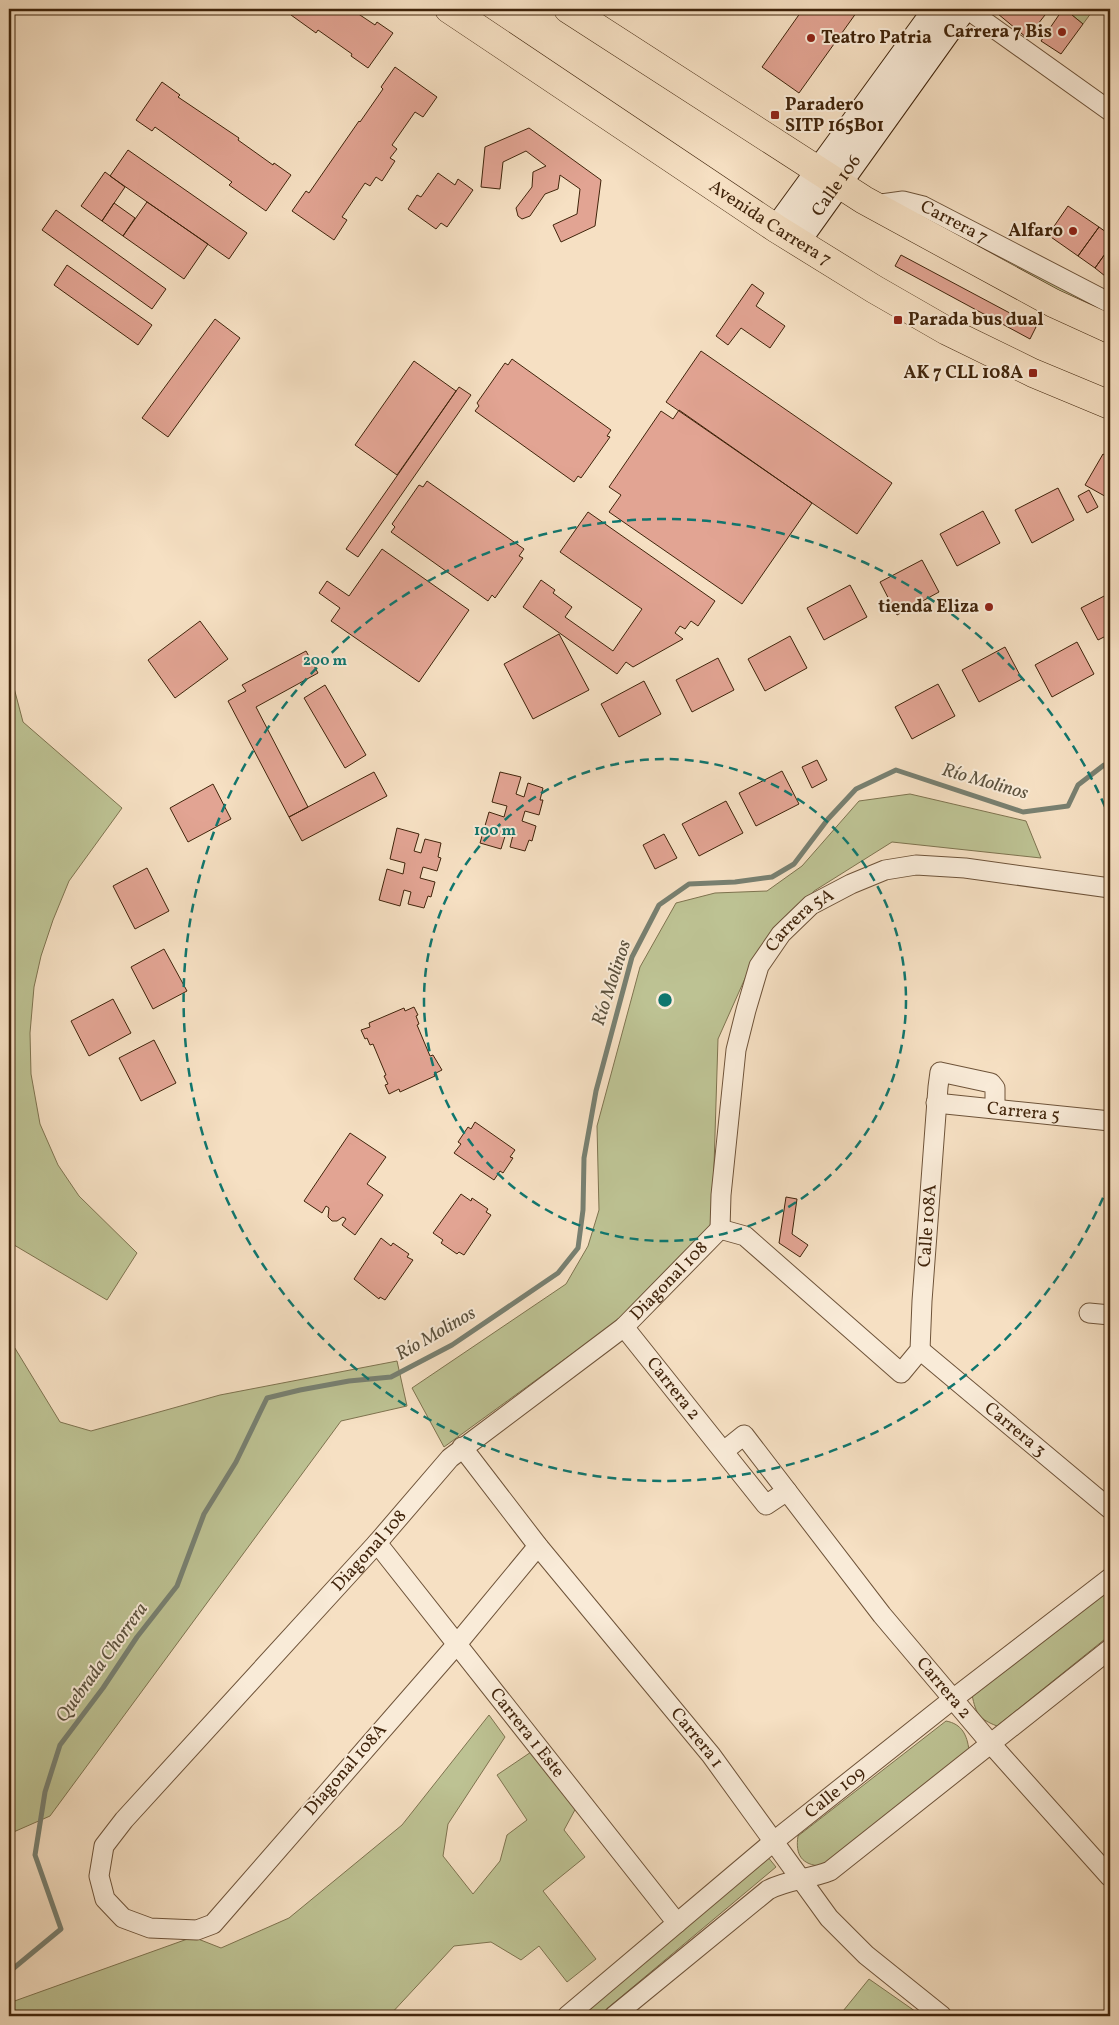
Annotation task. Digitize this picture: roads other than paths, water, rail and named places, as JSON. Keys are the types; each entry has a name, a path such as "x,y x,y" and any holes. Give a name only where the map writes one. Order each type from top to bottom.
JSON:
{"main road":[{"name":"Avenida Carrera 7","path":"449,9 787,235 874,289 948,331 1033,373 1110,405"},
{"path":"568,9 650,60 828,178 874,206 1045,298 1110,329"},
{"name":"Calle 106","path":"787,235 828,178 938,9"},
{"name":"Calle 106","path":"828,178 963,9"}],"street":[{"path":"967,9 1110,111"},
{"name":"Carrera 7","path":"874,206 902,201 923,206 1110,304"},
{"name":"Carrera 5A","path":"720,1229 721,1195 736,1050 746,1010 759,966 781,934 811,904 885,870 916,865 965,868 1110,888"},
{"name":"Calle 108A","path":"920,1350 936,1103 940,1072 991,1083 994,1088 995,1108"},
{"name":"Carrera 5","path":"936,1103 1110,1121"},
{"path":"720,1229 745,1236 901,1373 920,1350"},
{"name":"Diagonal 108","path":"123,1918 104,1898 99,1876 104,1846 124,1820 377,1543 450,1458 462,1447 624,1327 720,1229"},
{"path":"1089,1313 1110,1315"},
{"name":"Carrera 2","path":"624,1327 766,1505 788,1491"},
{"name":"Carrera 3","path":"920,1350 1110,1509"},
{"name":"Carrera 2","path":"724,1450 744,1435 882,1615 991,1744 1110,1877"},
{"name":"Carrera 1","path":"462,1447 538,1546 711,1755 829,1918 866,1955 942,2016"},
{"name":"Carrera 1 Este","path":"377,1543 677,1923"},
{"name":"Diagonal 108A","path":"123,1918 150,1928 197,1930 212,1924 457,1644 538,1546"},
{"name":"Calle 109","path":"570,2015 773,1842 953,1699 1110,1578"},
{"path":"614,2016 768,1890 816,1877 830,1870 1110,1649"}],"waterway":[{"name":"Río Molinos","path":"9,1972 61,1929 35,1855 45,1792 60,1745 103,1688 137,1637 177,1586 204,1514 236,1462 267,1398 349,1381 391,1377 452,1345 558,1273 578,1248 583,1210 584,1158 596,1091 632,957 659,905 689,884 735,882 772,877 794,864 828,819 856,789 896,770 1023,812 1068,806 1078,785 1104,765 1110,765"}],"place":[{"name":"Carrera 7 Bis","path":"1062,32"},
{"name":"Teatro Patria","path":"811,38"},
{"name":"Paradero SITP 165B01","path":"775,115"},
{"name":"Alfaro","path":"1073,231"},
{"name":"Parada bus dual","path":"898,320"},
{"name":"AK 7 CLL 108A","path":"1033,373"},
{"name":"tienda Eliza","path":"989,607"}],"water label":[{"name":"Quebrada Chorrera","path":"102,1663"}]}
